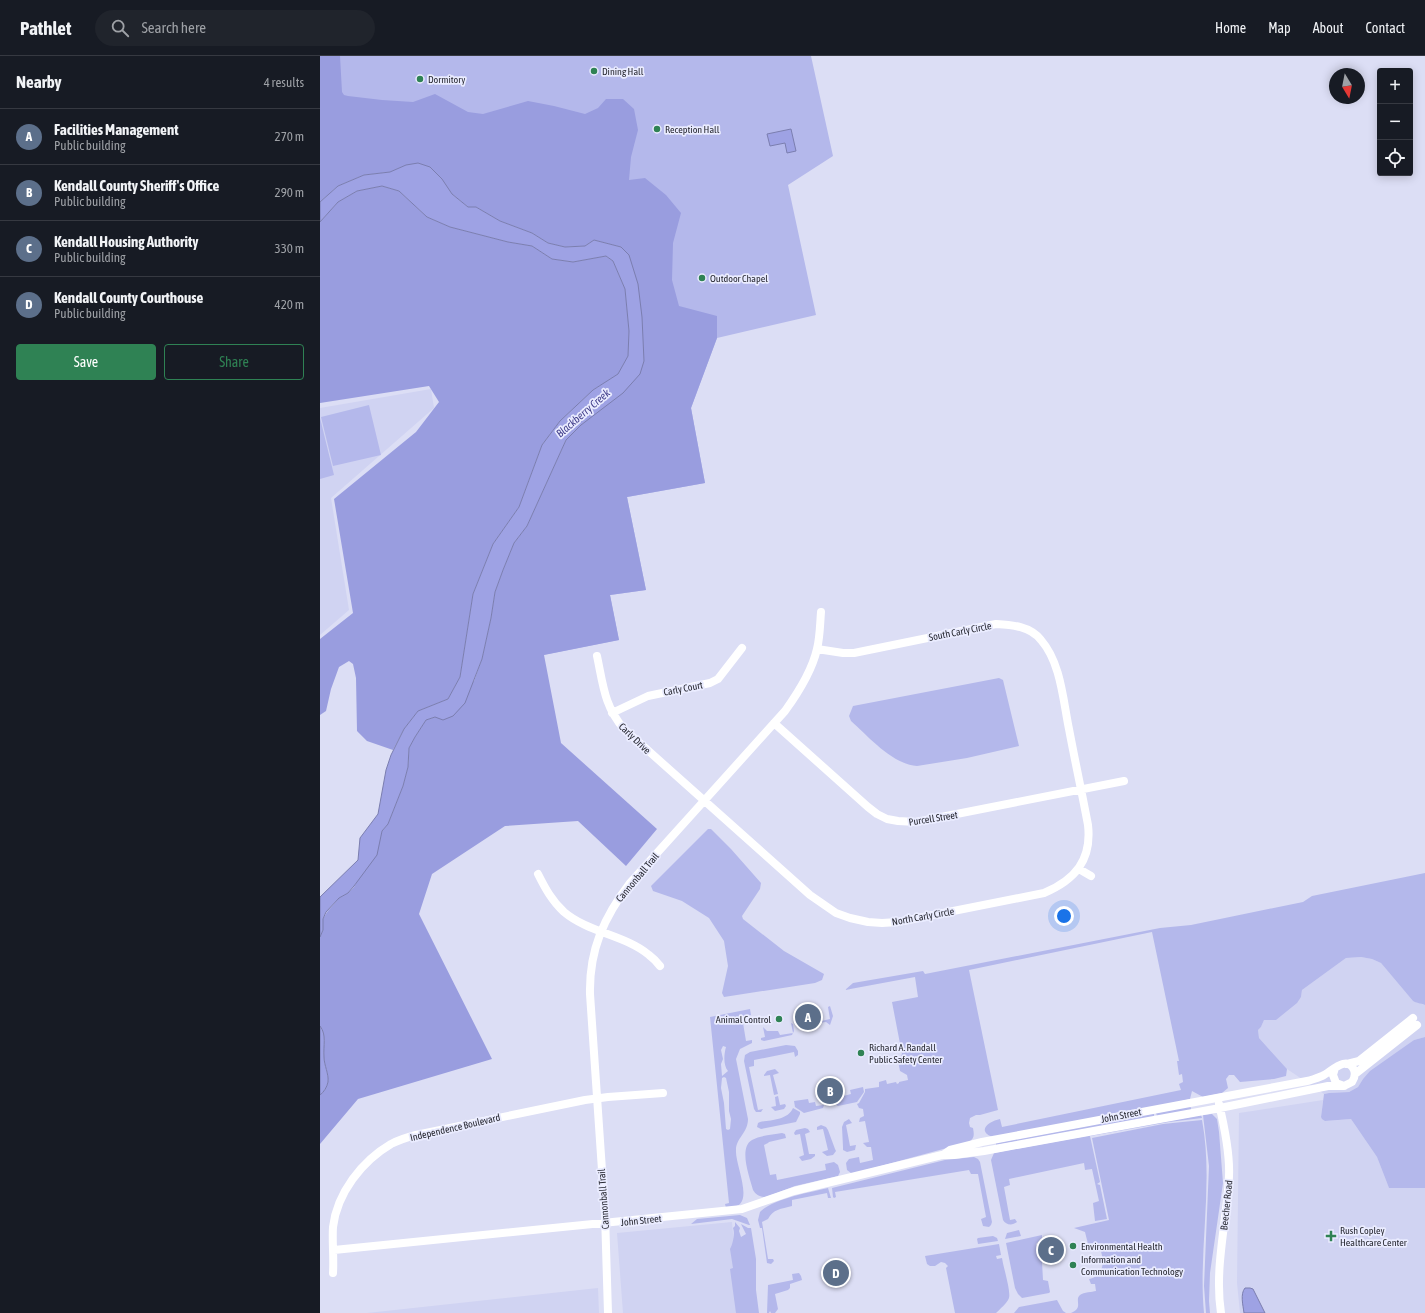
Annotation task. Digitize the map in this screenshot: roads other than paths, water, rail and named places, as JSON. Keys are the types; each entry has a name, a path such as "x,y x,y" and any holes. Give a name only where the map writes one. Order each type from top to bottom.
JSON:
{"street":[{"name":"Cannonball Trail","path":"608,1313 605,1224 590,988 592,960 601,932 614,905 630,883 774,723 796,696 817,648 821,612"},
{"name":"South Carly Circle","path":"817,648 843,653 854,653 996,624 1027,629 1040,639 1047,648 1058,673 1081,789"},
{"name":"Carly Court","path":"612,713 644,698 657,694 710,683 718,679 742,648"},
{"name":"Carly Drive","path":"597,656 605,697 612,713 624,730 704,800"},
{"name":"Purcell Street","path":"774,723 868,807 882,816 897,821 916,822 1124,780"},
{"name":"North Carly Circle","path":"704,800 810,895 836,913 868,922 898,922 1039,894 1054,889 1064,883 1079,869 1085,856 1089,834 1081,789"},
{"path":"1079,869 1090,876"},
{"path":"538,874 547,891 563,910 575,919 639,948 650,955 660,966"},
{"path":"1415,1022 1355,1074 1352,1082 1344,1086 1338,1085 1334,1081 1333,1073 1335,1068 1343,1064 1347,1064 1359,1061 1415,1022"},
{"path":"1347,1064 1354,1070 1355,1074"},
{"name":"John Street","path":"334,1250 605,1224 742,1209 794,1191 942,1155 950,1150 982,1142 1303,1082 1323,1076 1335,1068"},
{"path":"1303,1082 1304,1091"},
{"name":"John Street","path":"942,1155 954,1156 984,1151 1220,1108 1328,1086 1344,1086"},
{"name":"Independence Boulevard","path":"333,1273 333,1227 336,1213 350,1183 366,1163 392,1144 416,1135 597,1098 663,1093"},
{"name":"Beecher Road","path":"1218,1097 1225,1135 1229,1175 1220,1273 1221,1313"}],"water":[{"path":"791,129 796,151 787,153 785,143 770,146 767,134"},
{"name":"Blackberry Creek","path":"418,163 430,167 442,179 452,194 468,207 476,207 500,221 532,233 548,243 565,247 585,246 594,240 621,247 629,255 638,284 642,317 644,361 640,374 623,393 581,425 566,440 527,526 514,543 503,570 495,592 482,659 465,703 453,716 443,720 435,717 426,720 415,737 409,748 408,767 403,786 388,824 382,831 377,855 348,893 339,898 326,912 323,919 323,930 320,937 320,897 358,860 360,838 378,814 386,770 391,755 404,729 418,711 448,699 460,677 473,594 493,544 519,507 542,445 560,421 593,390 618,374 628,356 629,331 625,289 613,261 606,256 573,262 552,259 532,246 508,242 450,227 427,217 399,191 382,186 357,191 338,202 320,222 320,202 338,186 364,175 390,172 406,165"},
{"path":"320,1026 324,1037 324,1060 328,1082 326,1088 320,1095"},
{"path":"1245,1288 1253,1289 1265,1313 1244,1313 1242,1296"}],"place":[{"name":"Dining Hall","path":"594,71"},
{"name":"Dormitory","path":"420,79"},
{"name":"Reception Hall","path":"657,129"},
{"name":"Outdoor Chapel","path":"702,278"},
{"name":"Facilities Management","path":"808,1017"},
{"name":"Animal Control","path":"779,1019"},
{"name":"Richard A. Randall Public Safety Center","path":"861,1053"},
{"name":"Kendall County Sheriff's Office","path":"830,1091"},
{"name":"Rush Copley Healthcare Center","path":"1331,1236"},
{"name":"Environmental Health","path":"1073,1246"},
{"name":"Kendall Housing Authority","path":"1051,1250"},
{"name":"Information and Communication Technology","path":"1073,1265"},
{"name":"Kendall County Courthouse","path":"836,1273"}]}
